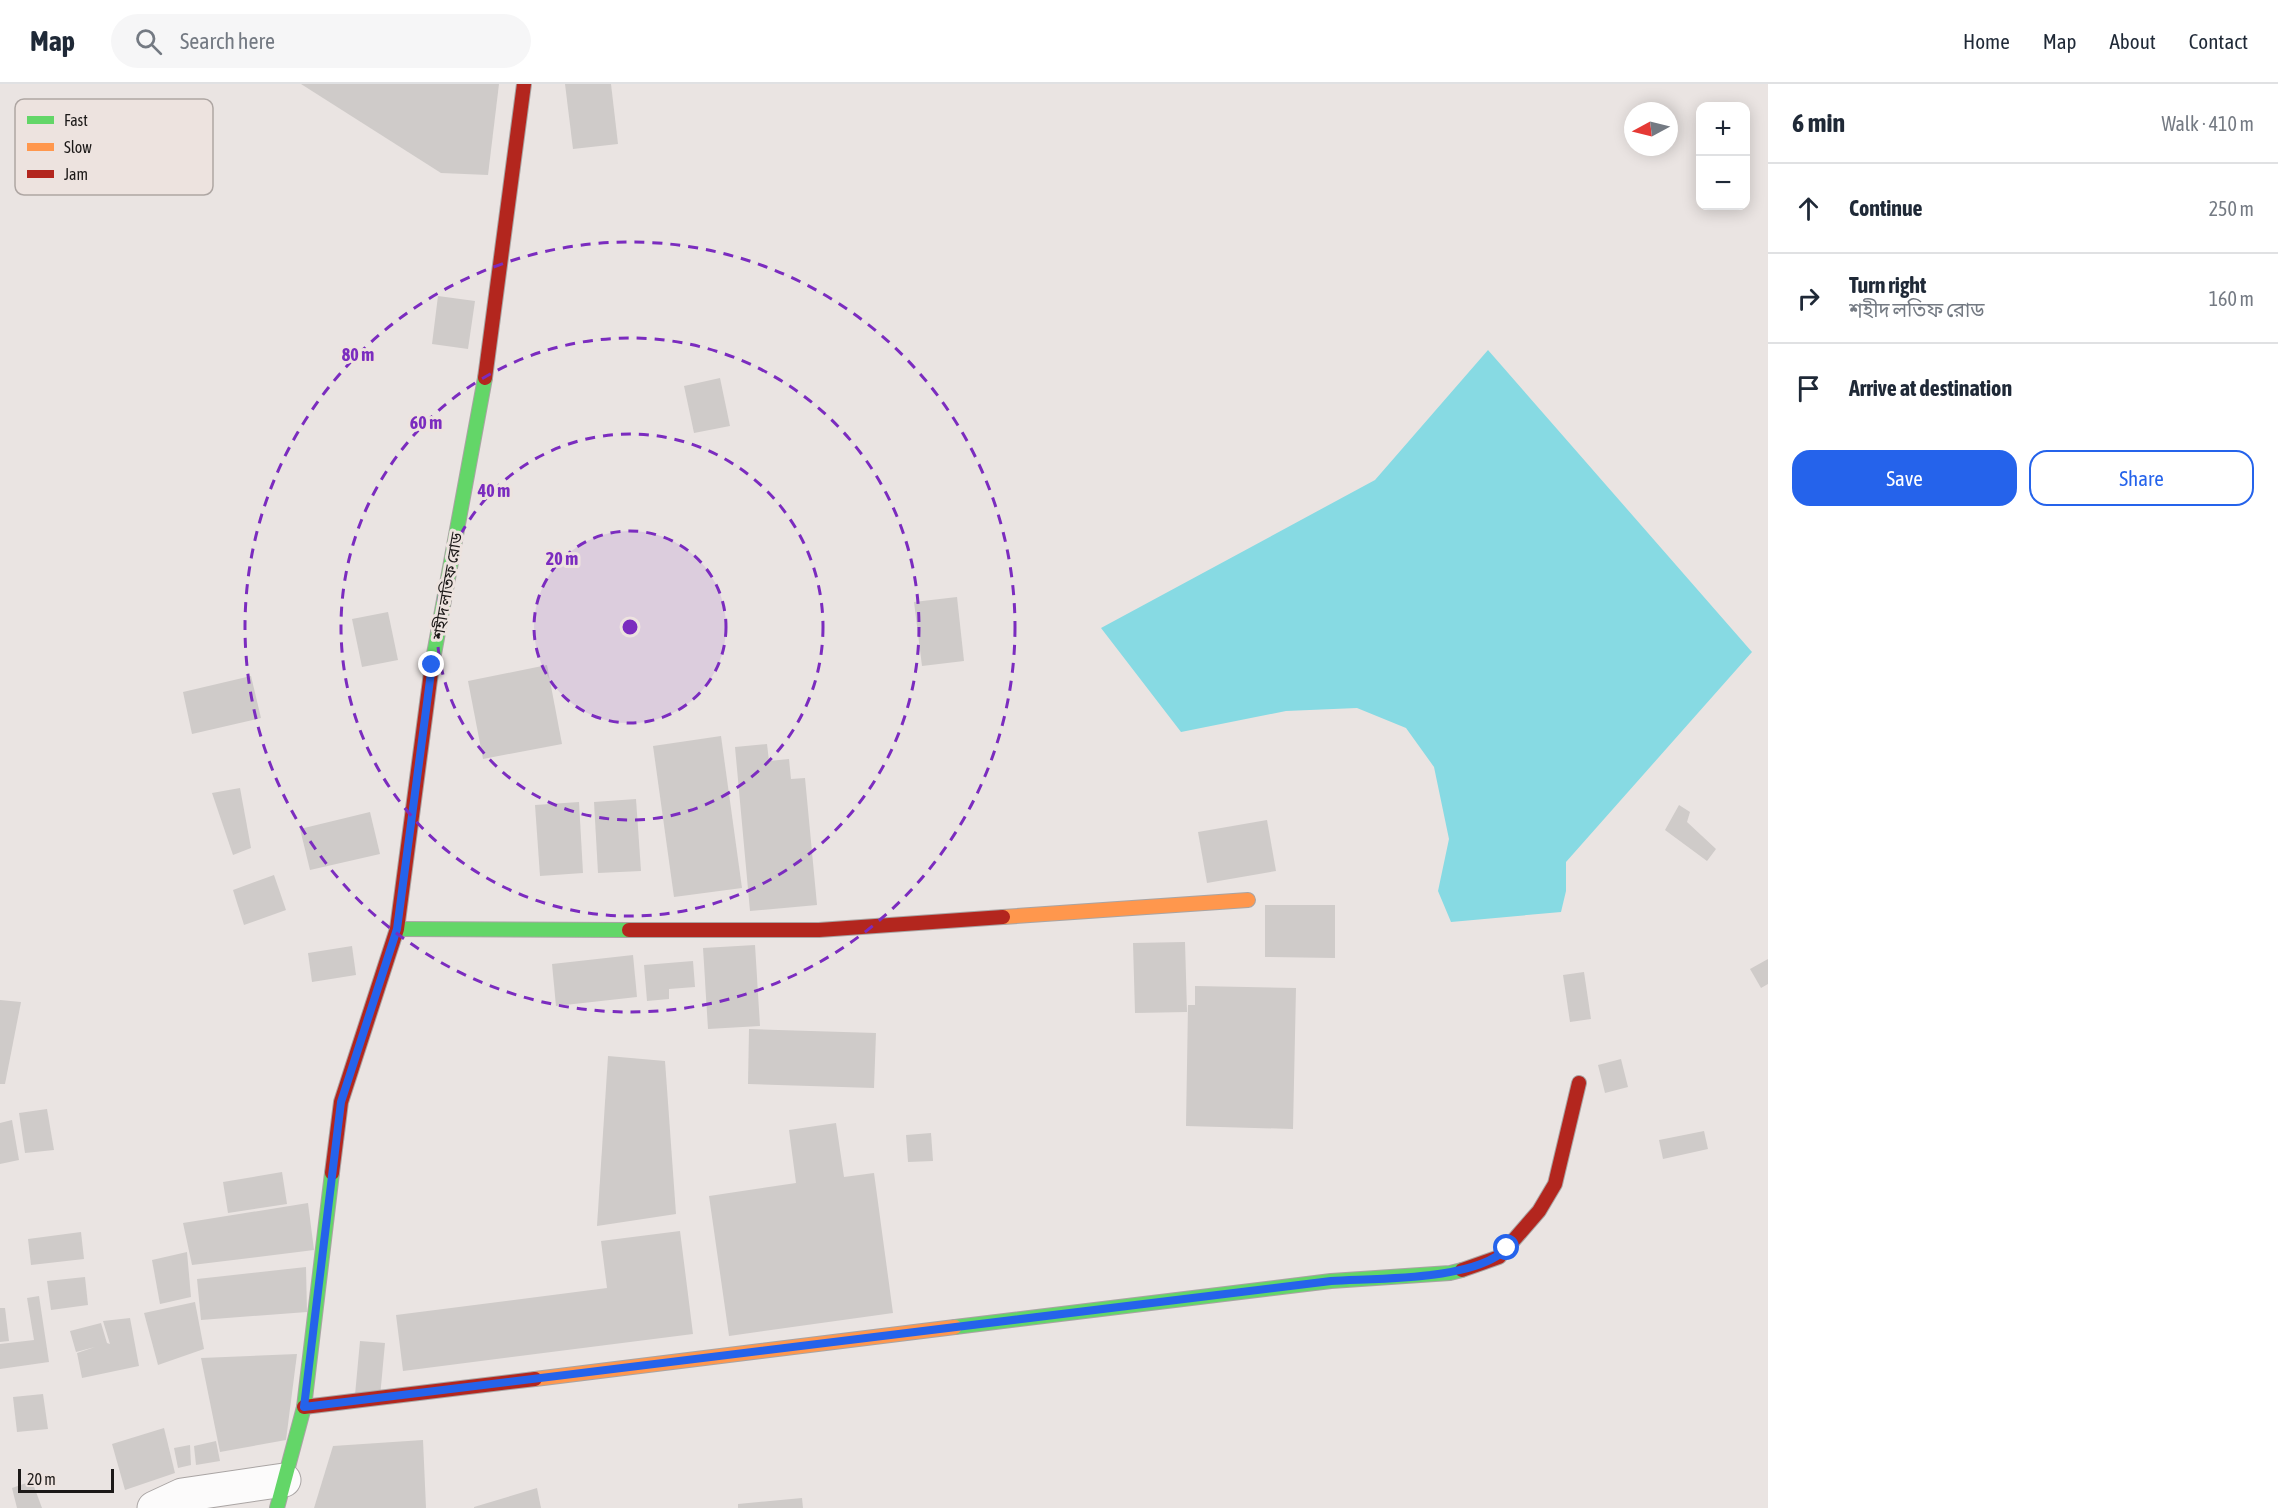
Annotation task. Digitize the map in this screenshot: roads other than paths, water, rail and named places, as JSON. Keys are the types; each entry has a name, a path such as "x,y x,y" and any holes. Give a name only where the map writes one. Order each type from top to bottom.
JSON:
{"street":[{"name":"শহীদ লতিফ রোড","path":"281,1494 304,1407 341,1102 397,929 432,665 484,383 524,84"},
{"path":"397,929 819,930 1248,900"},
{"path":"304,1407 1331,1281 1450,1273 1475,1267 1499,1257 1539,1211 1555,1184 1579,1083"},
{"path":"154,1508 182,1495 281,1494"}],"water":[{"path":"1488,350 1752,652 1566,862 1566,891 1561,912 1451,922 1438,891 1449,839 1434,767 1406,728 1357,708 1286,711 1181,732 1101,628 1375,480"}]}
